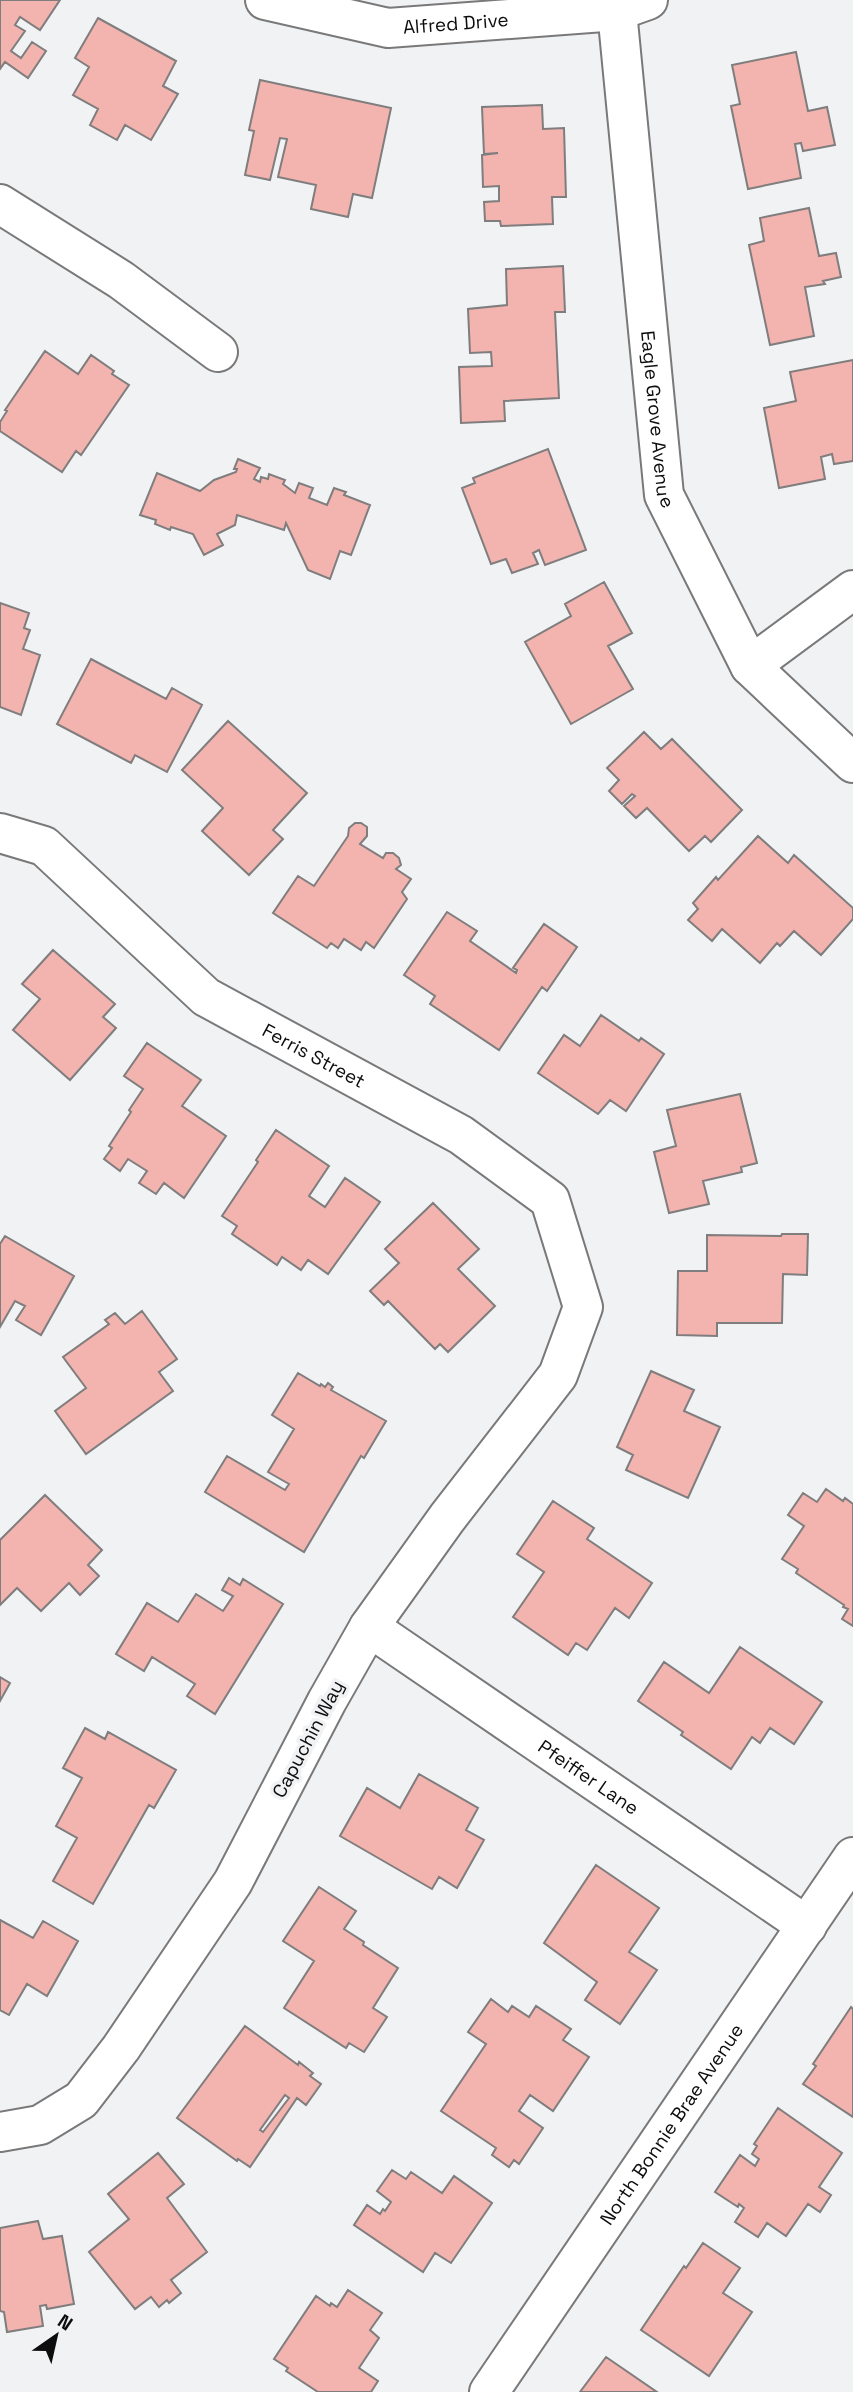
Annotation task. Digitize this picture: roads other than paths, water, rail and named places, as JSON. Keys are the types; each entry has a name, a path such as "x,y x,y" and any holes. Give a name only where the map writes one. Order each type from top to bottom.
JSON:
{"street":[{"name":"Alfred Drive","path":"265,0 387,28 633,5"},
{"name":"Eagle Grove Avenue","path":"633,5 664,495 750,666 853,764"},
{"path":"0,204 121,279 218,352"},
{"path":"750,666 853,590"},
{"name":"Ferris Street","path":"0,833 44,846 206,997 461,1135 550,1200 583,1307"},
{"name":"Capuchin Way","path":"0,2132 40,2125 81,2100 121,2048 233,1882 327,1701 369,1627 447,1518 558,1375 583,1307"},
{"name":"Pfeiffer Lane","path":"369,1627 807,1926"},
{"name":"North Bonnie Brae Avenue","path":"489,2392 853,1857"}]}
